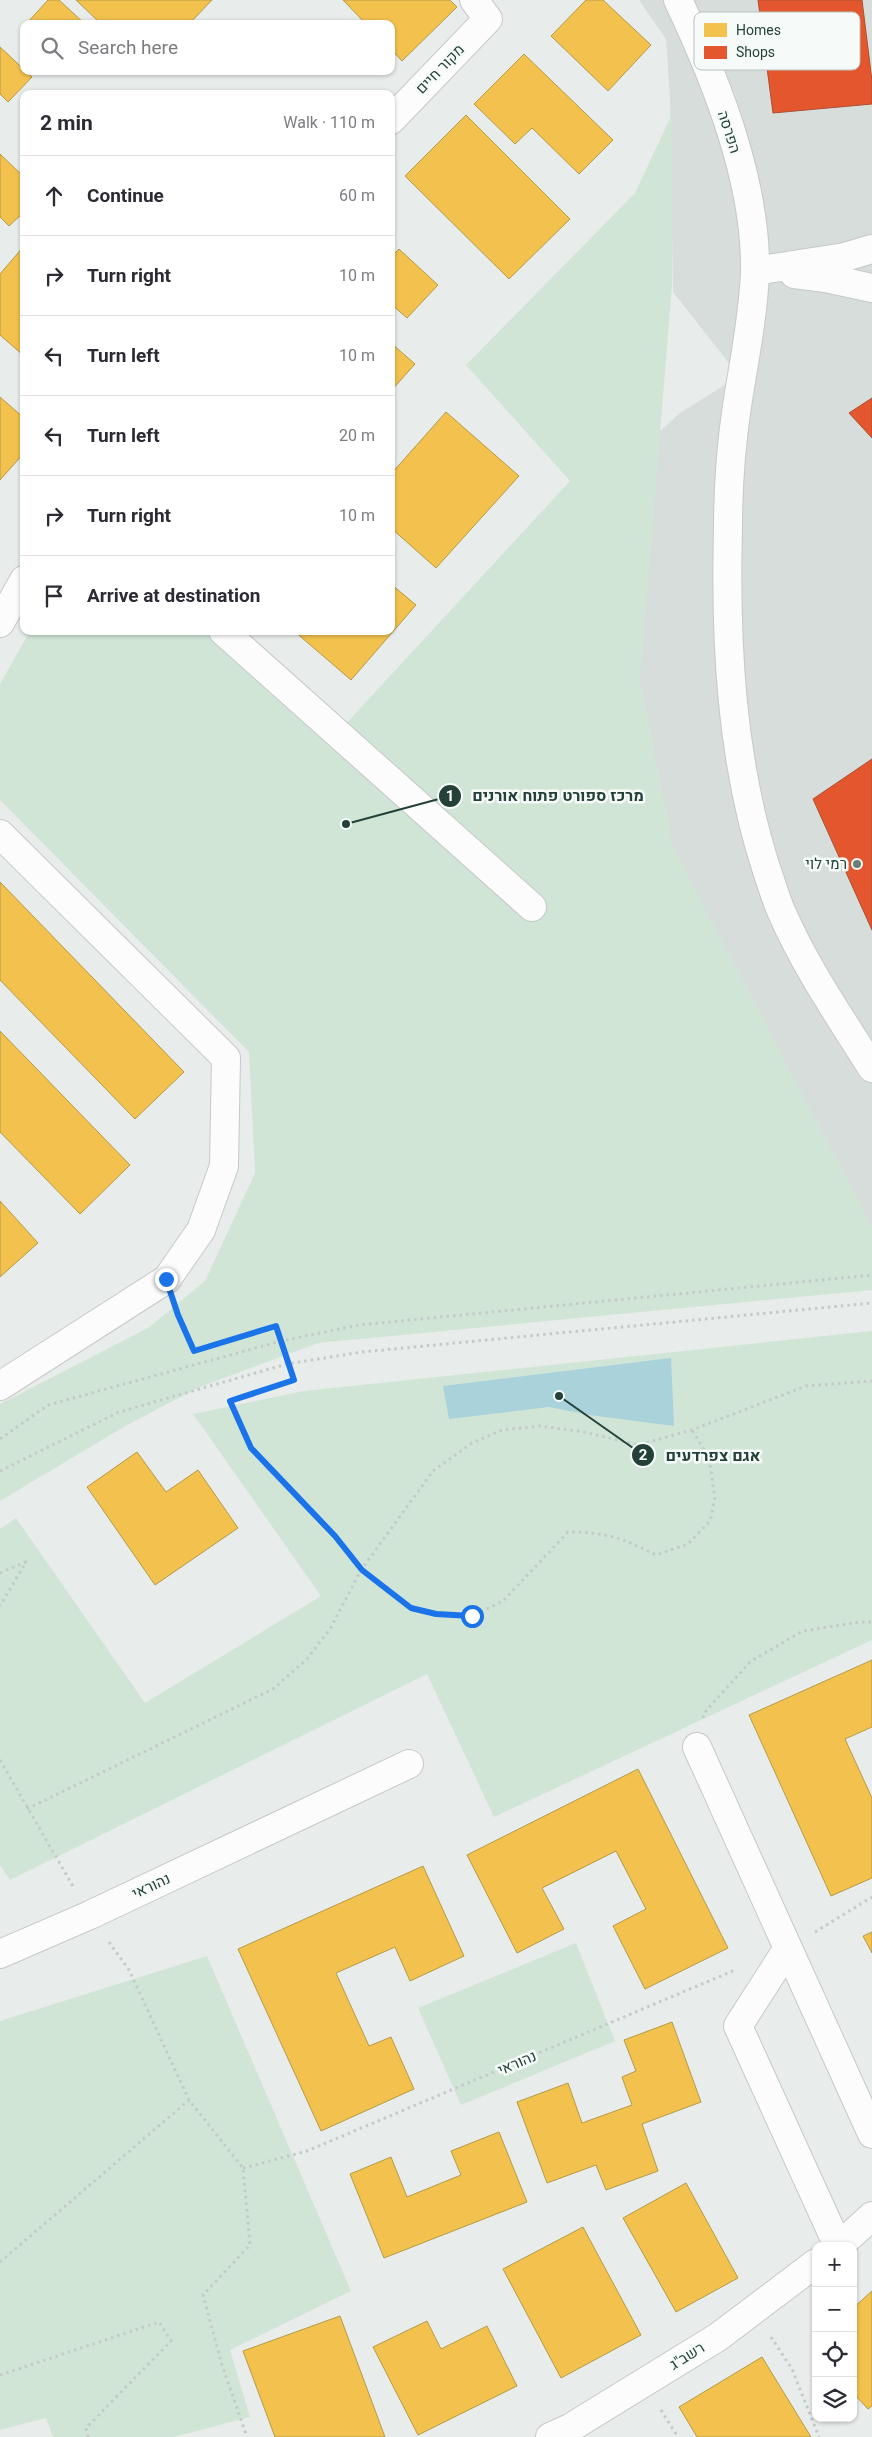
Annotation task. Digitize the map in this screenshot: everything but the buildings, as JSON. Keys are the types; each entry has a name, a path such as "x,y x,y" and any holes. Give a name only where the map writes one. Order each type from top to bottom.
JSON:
{"street":[{"name":"הפרסה","path":"678,0 694,34"},
{"name":"מקור חיים","path":"395,115 481,9"},
{"name":"הפרסה","path":"708,70 738,156 752,232 755,271 747,348 731,457 728,528 728,622 734,707 743,784 758,842 781,911 808,967 872,1068"},
{"path":"755,271 845,257 872,249"},
{"path":"755,271 826,278 872,288"},
{"path":"0,623 20,587"},
{"path":"227,635 532,907"},
{"path":"0,834 226,1058 224,1166 201,1230 166,1279 0,1386"},
{"path":"697,1747 872,2134"},
{"name":"נהוראי","path":"0,1954 90,1915 409,1764"},
{"path":"788,1948 738,2026 837,2242"},
{"path":"843,2242 872,2216"},
{"name":"רשב\"ג","path":"550,2437 570,2428 718,2337 812,2267"}],"path":[{"path":"0,1439 48,1405 281,1341 359,1325 872,1275"},
{"path":"166,1279 178,1315 194,1351 276,1326 287,1364 294,1380 230,1401 251,1448 335,1536 362,1570 411,1608 436,1614 472,1616 504,1601 568,1532 594,1532 622,1538 656,1555 688,1544 710,1521 715,1498 709,1458 692,1430"},
{"path":"0,1471 119,1412 287,1364 362,1352 872,1303"},
{"path":"27,1809 273,1689 306,1660 330,1628 362,1570 433,1471 472,1443 502,1430 540,1426 584,1432 638,1445 692,1430 806,1386 872,1381"},
{"path":"0,1573 26,1562 0,1606"},
{"path":"697,1747 704,1713 751,1661 803,1631 860,1622 872,1622"},
{"path":"0,1760 90,1915 130,1970 190,2100 243,2168 250,2245 203,2295 222,2365 248,2437"},
{"path":"788,1948 872,1897"},
{"name":"נהוראי","path":"243,2168 307,2151 742,1968"},
{"path":"0,2262 190,2100"},
{"path":"753,2310 792,2369 819,2437"},
{"path":"0,2375 159,2322 171,2341 86,2428 88,2437"}],"shaded area":[{"path":"639,0 872,0 872,1229 668,855 635,679 648,442 680,413 739,376 673,292 670,96 666,39"}],"green space":[{"path":"672,114 672,286 640,680 673,847 872,1227 872,1290 318,1343 200,1387 127,1425 0,1501 0,1404 148,1328 205,1281 255,1173 249,1052 0,800 0,684 28,635 209,635 329,742 570,481 466,365 635,193"},
{"path":"872,1331 872,1640 494,1817 427,1674 10,1880 0,1865 0,1529 16,1518 145,1703 321,1596 193,1414 304,1391"},
{"path":"576,1943 615,2041 461,2105 418,2008"},
{"path":"207,1956 351,2291 230,2350 250,2417 174,2437 53,2437 46,2418 0,2430 0,2021"}],"water":[{"path":"671,1358 674,1426 590,1415 549,1407 449,1419 443,1386"}],"place":[{"name":"מרכז ספורט פתוח אורנים","path":"346,824"},
{"name":"רמי לוי","path":"857,864"},
{"name":"אגם צפרדעים","path":"559,1396"}],"route":[{"path":"166,1279 178,1315 194,1351 276,1326 287,1364 294,1380 230,1401 251,1448 335,1536 362,1570 411,1608 436,1614 472,1616"}]}
